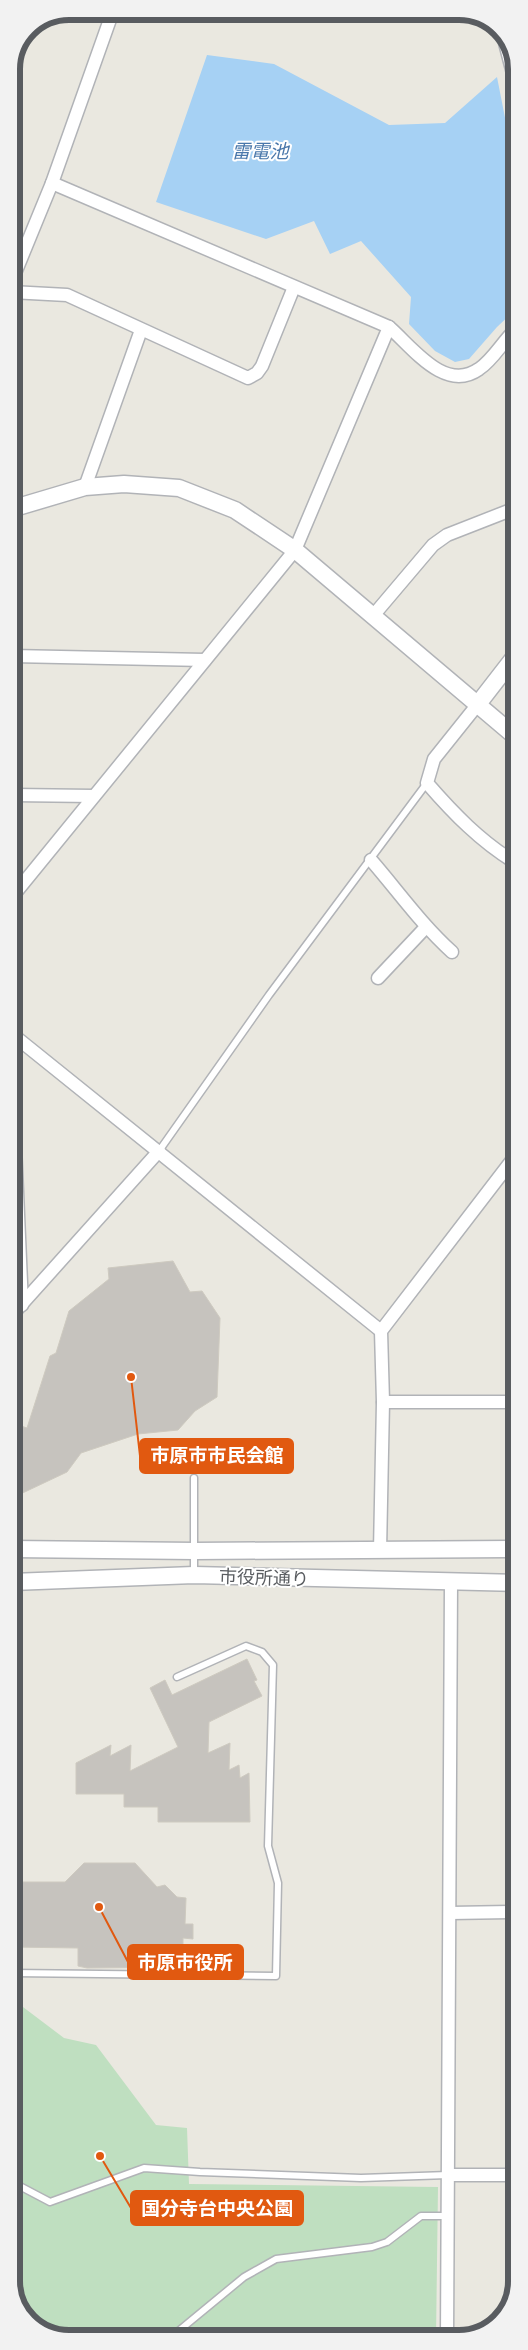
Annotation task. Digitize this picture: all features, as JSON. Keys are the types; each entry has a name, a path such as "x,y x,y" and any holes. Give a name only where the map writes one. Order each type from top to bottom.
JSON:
{"street":[{"path":"20,262 52,183 110,20"},
{"path":"52,183 389,327 439,372 460,377 479,369 508,338"},
{"path":"20,292 67,295 248,378 257,373 262,366 294,287"},
{"path":"20,887 295,550 389,327"},
{"path":"85,487 141,330"},
{"path":"20,507 85,487 124,484 179,488 235,510 295,550 508,730"},
{"path":"372,617 434,544 447,535 508,511"},
{"path":"20,656 205,660"},
{"path":"508,665 434,759 427,783 456,816 508,858"},
{"path":"20,795 94,796"},
{"path":"502,855 508,855"},
{"path":"371,860 426,927 452,952"},
{"path":"378,978 426,927"},
{"path":"20,1040 381,1331"},
{"path":"20,1305 159,1151"},
{"path":"380,1551 383,1402 381,1331 508,1165"},
{"path":"383,1402 508,1402"},
{"name":"市役所通り","path":"20,1549 194,1551 508,1549"},
{"name":"市役所通り","path":"20,1582 194,1575 508,1584"},
{"path":"447,2330 451,1583"},
{"path":"450,1913 508,1912"},
{"path":"449,2175 508,2175"}],"lane":[{"path":"159,1151 263,1003 427,783"},
{"path":"194,1478 194,1575"},
{"path":"20,1973 276,1976 278,1883 268,1846 273,1665 262,1652 246,1646 177,1677"},
{"path":"20,2186 50,2202 144,2168 361,2178 449,2175"},
{"path":"180,2330 244,2277 276,2259 372,2247 387,2242 421,2216 449,2216"}],"green space":[{"path":"20,2005 64,2038 96,2045 156,2125 187,2128 189,2184 438,2187 436,2330 66,2330 50,2326 37,2318 27,2306 21,2291 20,2281"}],"water":[{"name":"雷電池","path":"207,55 274,64 389,125 445,123 497,77 508,133 508,317 469,359 455,362 435,351 409,324 411,297 361,241 330,254 314,221 266,239 156,202"}],"building":[{"path":"173,1261 190,1292 202,1291 220,1318 217,1397 195,1411 178,1430 138,1434 81,1453 67,1472 20,1494 20,1426 27,1428 50,1356 56,1353 69,1311 109,1279 108,1268"},
{"path":"247,1659 257,1680 254,1681 262,1696 209,1722 208,1753 230,1743 229,1770 239,1765 240,1778 249,1773 250,1822 158,1822 158,1807 124,1807 124,1794 76,1794 76,1763 111,1745 110,1756 131,1745 130,1771 178,1747 150,1688 165,1680 172,1695"},
{"path":"84,1863 135,1863 157,1887 165,1885 177,1897 186,1898 185,1924 193,1924 193,1939 183,1938 183,1967 87,1968 78,1966 78,1948 20,1947 20,1882 65,1882"}],"place":[{"name":"市原市市民会館","path":"131,1377"},
{"name":"市原市役所","path":"99,1907"},
{"name":"国分寺台中央公園","path":"100,2156"}]}
